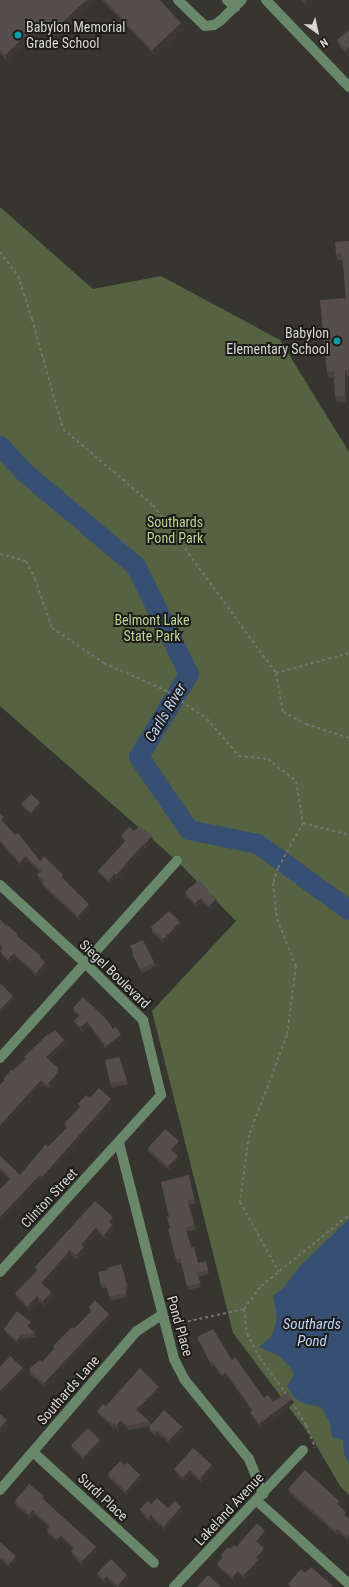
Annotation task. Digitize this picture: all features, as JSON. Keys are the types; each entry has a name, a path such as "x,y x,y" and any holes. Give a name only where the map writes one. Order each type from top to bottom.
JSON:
{"street":[{"path":"178,0 205,26 214,25 231,4 242,0"},
{"path":"266,0 349,87"},
{"path":"0,1058 177,861"},
{"name":"Siegel Boulevard","path":"0,885 86,964 143,1020 161,1095 119,1143"},
{"name":"Clinton Street","path":"0,1272 119,1143"},
{"name":"Pond Place","path":"119,1143 174,1359 184,1378 249,1459 259,1497 349,1584"},
{"name":"Southards Lane","path":"0,1490 137,1331 162,1315"},
{"name":"Lakeland Avenue","path":"174,1587 303,1450"},
{"name":"Surdi Place","path":"33,1452 154,1562"}],"path":[{"path":"0,252 18,276 32,319 63,429 153,505 276,673 283,712 306,724 349,738"},
{"path":"0,554 26,561 35,579 52,628 104,663 167,691 207,719 240,756 268,759 296,781 303,823 278,868 273,883 277,919 296,966 287,1035 249,1135 240,1202 278,1272"},
{"path":"276,673 349,653"},
{"path":"303,823 349,835"},
{"path":"165,1327 244,1309 261,1286 349,1215"},
{"path":"244,1309 247,1334 260,1358 284,1388 306,1425 315,1447"}],"green space":[{"name":"Southards Pond Park","path":"0,207 93,289 161,276 280,340 349,452 349,1495 340,1486 312,1438 233,1333 152,1011 236,921 177,861 0,706"}],"water":[{"name":"Southards Pond","path":"349,1219 348,1463 344,1453 343,1440 332,1437 330,1423 321,1407 302,1403 293,1396 287,1386 294,1375 290,1367 279,1356 259,1347 272,1336 277,1318 273,1296 283,1288 303,1263"}],"building":[{"name":"Babylon Memorial Grade School","path":"0,0 86,0 49,35 38,24 5,55 0,49"},
{"name":"Babylon Memorial Grade School","path":"105,0 160,0 181,23 152,50"},
{"path":"349,30 349,47 346,50 337,40"},
{"name":"Babylon Elementary School","path":"349,241 349,369 345,370 345,396 335,396 334,371 327,372 320,300 346,298 342,253 336,254 335,242"},
{"path":"31,794 40,802 31,813 21,804"},
{"path":"0,813 4,817 1,820 15,835 18,833 40,861 44,856 63,875 61,877 89,904 78,916 42,883 44,881 37,875 42,871 26,856 20,862 0,840"},
{"path":"140,826 152,836 116,875 115,873 109,880 98,871 126,840 121,836 129,827 134,831"},
{"path":"199,880 216,899 209,906 201,898 195,903 185,892"},
{"path":"169,911 180,922 163,939 151,927"},
{"path":"0,919 6,926 7,925 18,934 17,936 41,956 40,957 45,962 36,973 14,953 8,959 0,951 4,947 0,943"},
{"path":"143,940 154,962 140,969 130,946"},
{"path":"1,984 13,996 0,1010 0,985"},
{"path":"83,997 106,1019 113,1029 116,1027 121,1035 106,1046 87,1021 81,1027 74,1021 80,1015 73,1008"},
{"path":"55,1030 64,1040 46,1057 58,1068 58,1072 49,1083 46,1084 41,1080 1,1124 0,1085 5,1080 4,1078 12,1069 13,1071 26,1059 24,1057 48,1034 49,1035"},
{"path":"119,1057 127,1080 110,1083 105,1060"},
{"path":"99,1088 111,1099 42,1177 40,1175 0,1217 0,1189 11,1178 0,1167 0,1156 20,1175 46,1144 48,1147 68,1127 64,1124 81,1106 78,1104 86,1095 90,1098"},
{"path":"165,1129 179,1141 171,1150 178,1156 168,1166 148,1148"},
{"path":"189,1175 194,1199 187,1201 194,1225 185,1228 191,1248 194,1247 198,1263 206,1261 208,1270 197,1273 200,1283 187,1286 180,1258 176,1259 168,1229 170,1228 167,1217 169,1217 161,1182"},
{"path":"95,1201 113,1217 109,1222 112,1225 104,1235 96,1227 81,1245 84,1247 77,1254 74,1254 70,1250 41,1283 51,1292 43,1301 37,1296 28,1306 15,1293 38,1270 35,1267"},
{"path":"121,1264 127,1286 124,1287 126,1293 109,1297 106,1283 101,1285 98,1272 108,1270 107,1268"},
{"path":"95,1300 109,1314 44,1383 29,1369 40,1360 42,1362 55,1348 53,1346 72,1327 74,1329 92,1310 89,1307"},
{"path":"17,1311 31,1322 27,1326 35,1333 21,1335 17,1340 4,1329"},
{"path":"213,1329 232,1360 235,1357 264,1398 268,1395 273,1402 288,1392 292,1399 259,1424 250,1412 253,1410 226,1372 222,1375 212,1361 210,1362 197,1337"},
{"path":"10,1356 23,1368 0,1391 0,1367"},
{"path":"140,1368 159,1387 136,1410 149,1421 128,1426 121,1420 117,1425 114,1423 113,1424 97,1411 103,1404 106,1406"},
{"path":"164,1410 182,1427 169,1440 161,1432 157,1431 155,1433 149,1427"},
{"path":"0,1414 7,1420 0,1428"},
{"path":"88,1428 100,1440 83,1457 71,1445"},
{"path":"193,1448 212,1465 200,1478 190,1470 183,1477 174,1469"},
{"path":"120,1461 124,1465 127,1462 140,1475 126,1491 108,1474"},
{"path":"305,1470 339,1501 337,1504 346,1512 344,1515 349,1519 349,1535 347,1537 338,1529 336,1530 288,1489"},
{"path":"29,1484 44,1496 42,1498 96,1547 82,1561 71,1551 75,1548 61,1535 57,1539 47,1530 51,1525 33,1510 29,1514 15,1501"},
{"path":"157,1498 168,1508 175,1501 181,1507 164,1526 151,1514 149,1517 140,1509 148,1501 151,1504"},
{"path":"257,1523 265,1531 256,1541 264,1548 256,1558 258,1560 243,1576 238,1571 233,1577 217,1564 223,1557 221,1555 228,1547 230,1549 234,1545 236,1547"},
{"path":"0,1542 16,1556 9,1564 2,1557 0,1559"},
{"path":"111,1559 127,1575 118,1585 107,1576 104,1579 97,1573"},
{"path":"311,1567 333,1586 291,1587 288,1584 301,1569 305,1573"},
{"path":"208,1575 221,1587 197,1587"}],"waterway":[{"name":"Carlls River","path":"0,446 23,471 136,566 189,674 139,757 189,830 258,844 349,910"}],"place":[{"name":"Babylon Memorial Grade School","path":"18,35"},
{"name":"Babylon Elementary School","path":"337,341"}],"park label":[{"name":"Belmont Lake State Park","path":"152,628"}]}
